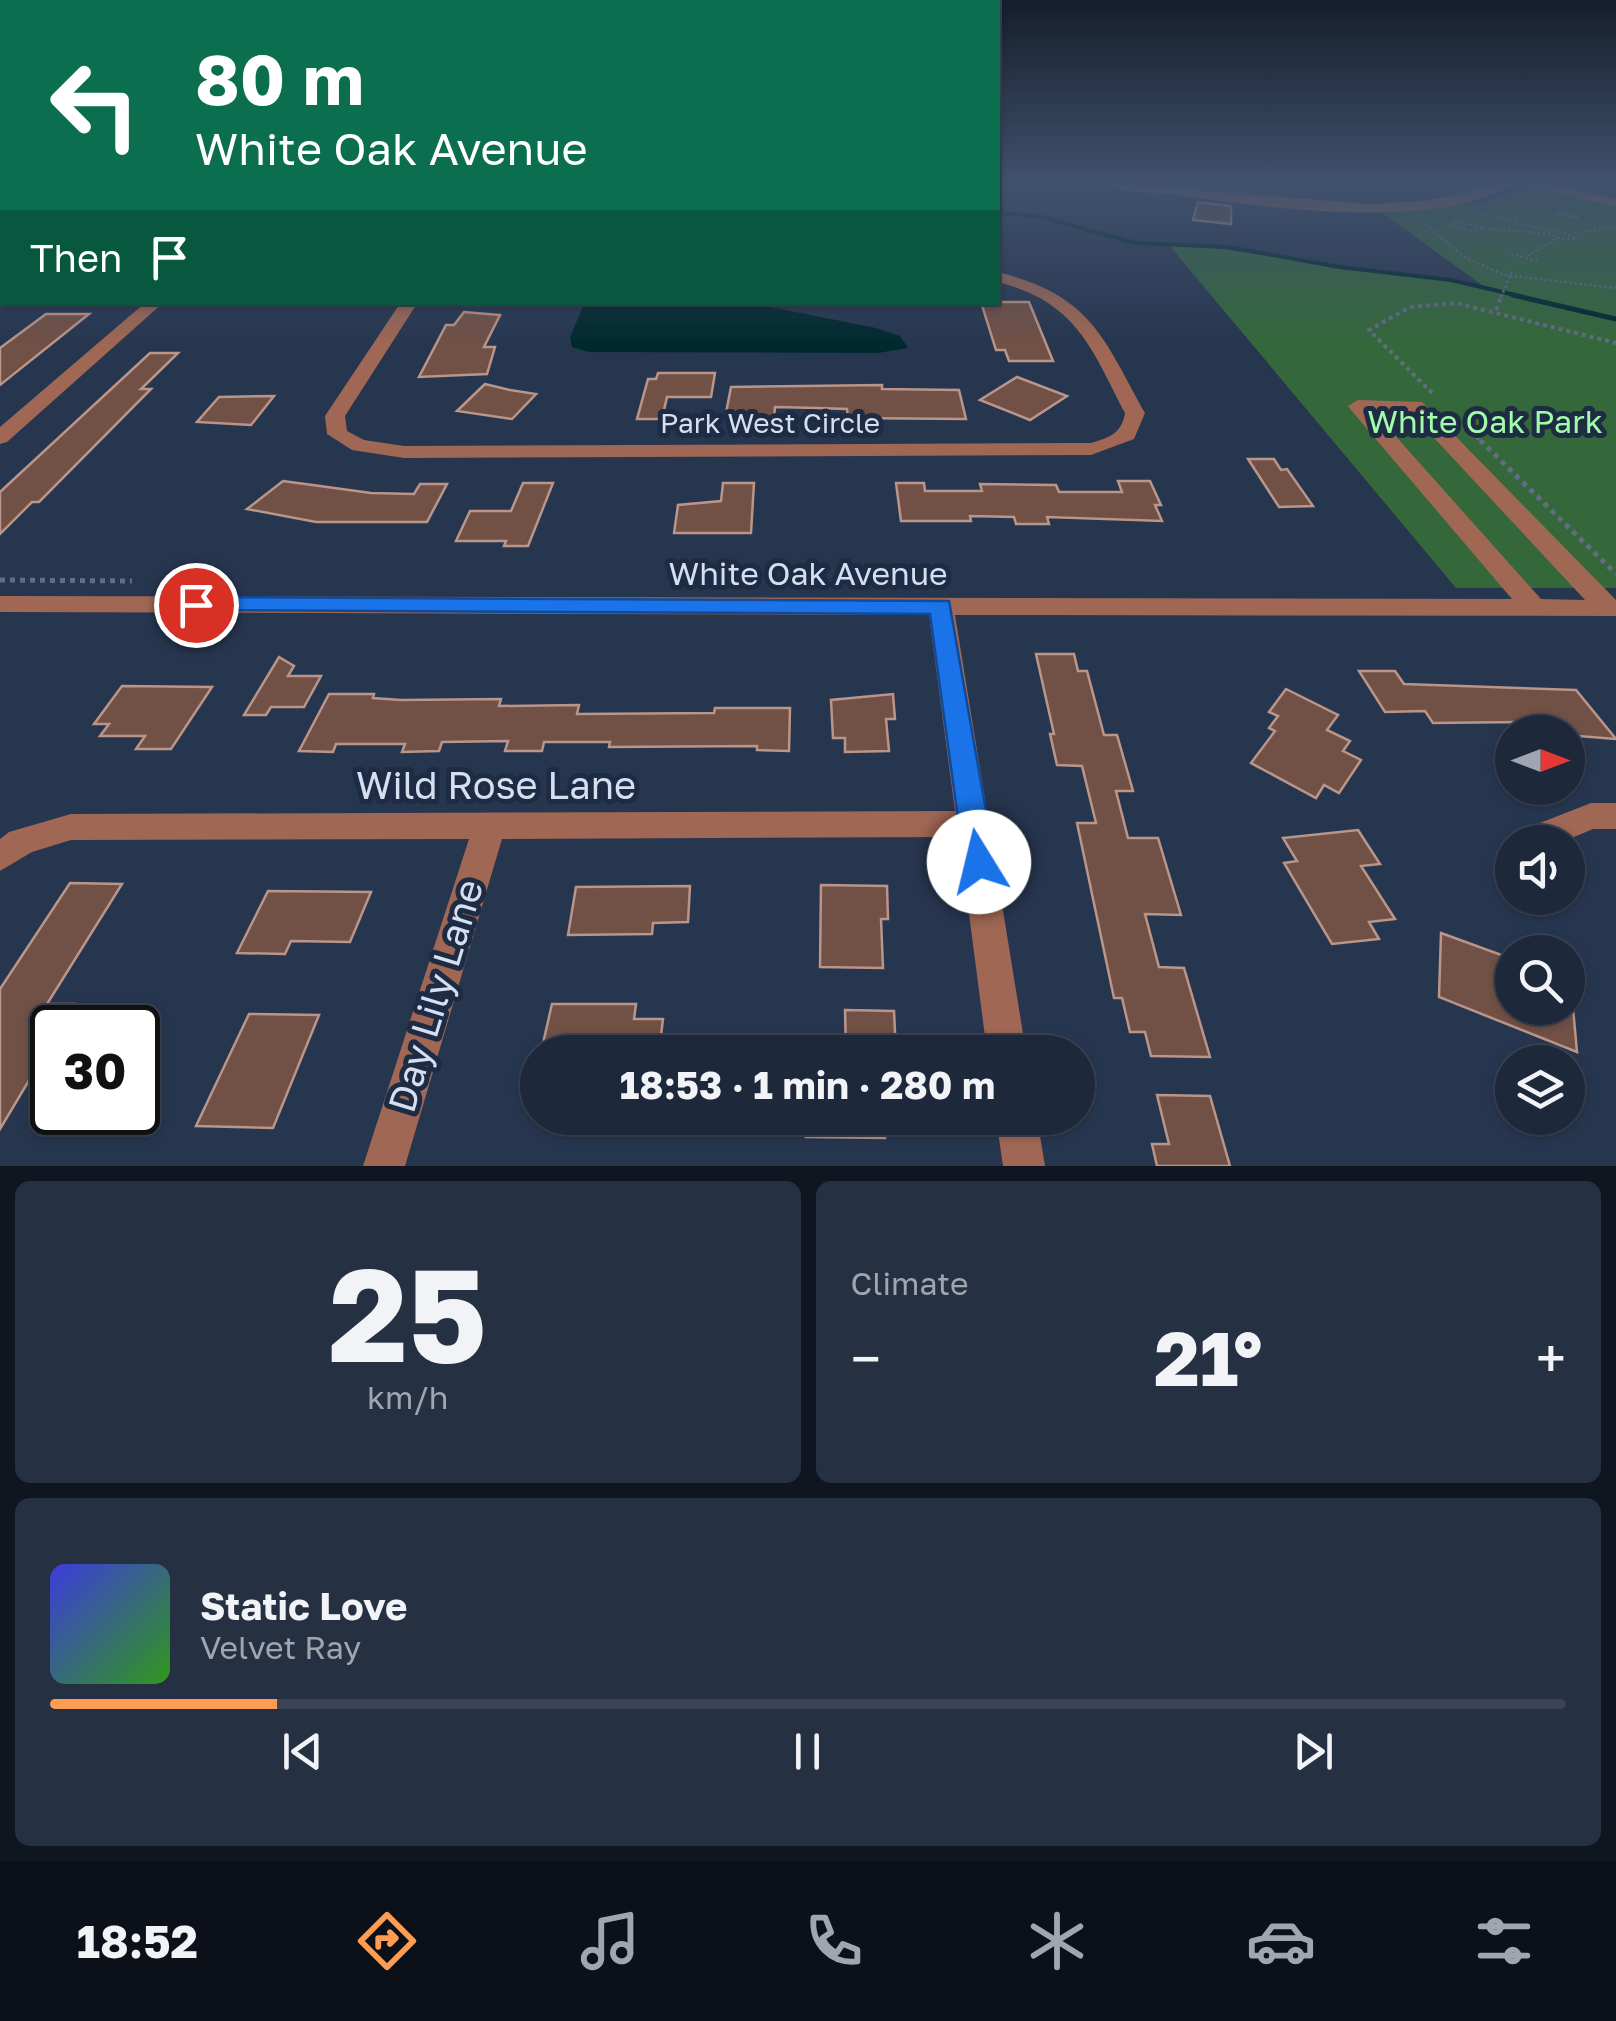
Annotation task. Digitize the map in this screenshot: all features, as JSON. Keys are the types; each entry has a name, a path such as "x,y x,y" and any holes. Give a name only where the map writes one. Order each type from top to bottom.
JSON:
{"street":[{"name":"Park West Circle","path":"408,305 336,416 337,434 359,446 404,452 1072,449 1122,440 1134,427 1135,413 1078,314 1042,289 1000,278"},
{"path":"0,438 153,305"},
{"path":"1533,607 1358,406 1415,406 1612,608"},
{"name":"White Oak Avenue","path":"0,604 1612,608"},
{"path":"941,606 1005,1035"},
{"path":"1570,825 1591,816 1616,816"},
{"name":"Wild Rose Lane","path":"10,849 71,826 974,824"},
{"name":"Day Lily Lane","path":"384,1166 489,827"},
{"path":"1019,1135 1024,1166"}],"path":[{"path":"1441,236 1467,259 1511,274 1616,288"},
{"path":"1554,236 1574,236"},
{"path":"1527,256 1557,238"},
{"path":"1511,254 1538,261"},
{"path":"1497,308 1511,274"},
{"path":"1434,394 1369,330 1419,305 1454,304 1497,308 1556,332 1616,343"},
{"path":"1462,422 1616,574"}],"green space":[{"name":"White Oak Park","path":"1415,236 1616,236 1616,588 1456,588 1169,245 1436,278 1489,290"}],"shaded area":[{"path":"583,305 761,305 876,328 900,336 908,348 878,353 589,352 572,347 570,338"}],"building":[{"path":"1029,302 1053,361 1009,361 1005,350 996,350 982,305"},
{"path":"464,312 500,315 484,347 495,347 487,374 419,377 446,325 454,325"},
{"path":"46,314 89,314 0,385 0,348"},
{"path":"150,353 178,353 141,389 151,389 39,502 32,502 0,534 0,492"},
{"path":"658,373 715,373 711,397 667,397 662,419 637,419 648,379 656,379"},
{"path":"1017,377 1067,396 1030,420 980,400"},
{"path":"485,384 536,394 512,419 457,411"},
{"path":"882,385 882,389 959,390 966,419 848,418 847,409 816,408 775,407 774,418 726,413 731,387"},
{"path":"274,396 251,425 197,422 219,397"},
{"path":"1248,459 1274,459 1281,470 1287,469 1313,506 1279,507"},
{"path":"283,481 371,493 414,494 420,484 447,484 427,522 316,522 247,509"},
{"path":"1118,481 1150,481 1161,505 1155,505 1162,521 1047,517 1049,524 1016,524 1014,517 970,516 971,521 901,521 896,483 924,483 925,491 982,491 980,484 1056,485 1059,492 1122,492"},
{"path":"523,483 553,483 528,546 504,546 506,541 456,541 470,511 511,511"},
{"path":"723,483 754,483 751,533 674,533 678,505 721,501"},
{"path":"1036,654 1074,654 1078,671 1087,671 1104,735 1117,735 1133,791 1116,791 1128,838 1158,838 1181,915 1145,914 1159,967 1184,968 1210,1057 1151,1056 1145,1032 1130,1032 1122,998 1114,998 1077,823 1096,823 1082,766 1057,765"},
{"path":"279,657 294,666 288,676 321,676 304,707 271,707 266,715 244,715"},
{"path":"1359,671 1395,671 1404,684 1576,690 1616,739 1585,737 1585,715 1495,715 1495,722 1433,723 1425,711 1385,712"},
{"path":"122,686 212,687 171,749 136,749 145,736 100,736 109,724 94,724"},
{"path":"1286,689 1338,715 1327,730 1350,741 1343,751 1361,760 1339,793 1324,785 1316,798 1251,763 1275,731 1269,728 1278,716 1269,712"},
{"path":"329,694 374,694 373,698 401,700 501,699 499,706 579,705 577,714 790,708 789,751 757,750 757,746 609,747 610,742 544,742 542,751 505,751 508,741 442,742 439,751 402,752 405,744 336,744 333,752 299,751"},
{"path":"893,694 895,719 886,719 889,751 845,752 845,738 833,738 831,700"},
{"path":"1358,830 1380,864 1361,866 1395,919 1369,922 1379,939 1332,944 1284,863 1297,861 1283,838"},
{"path":"70,883 122,884 47,1004 74,1005 30,1005 30,1079 0,1129 0,989"},
{"path":"821,885 887,886 888,919 881,919 883,968 820,967"},
{"path":"690,886 688,922 653,923 652,934 568,935 576,887"},
{"path":"268,891 371,892 350,942 291,941 285,954 237,953"},
{"path":"1441,933 1495,953 1495,1019 1439,997"},
{"path":"552,1004 636,1004 634,1019 663,1019 661,1035 545,1035"},
{"path":"845,1010 894,1011 895,1035 846,1035"},
{"path":"249,1014 319,1015 273,1128 196,1126"},
{"path":"1509,1025 1575,1025 1576,1045 1559,1045"},
{"path":"1157,1095 1210,1096 1230,1166 1157,1166 1152,1144 1169,1144"},
{"path":"885,1135 885,1138 806,1137"}],"waterway":[{"path":"1112,236 1136,243 1228,247 1339,267 1451,280 1524,297"},
{"path":"1513,295 1616,319"}],"route":[{"path":"196,605 941,606 979,862"}]}
